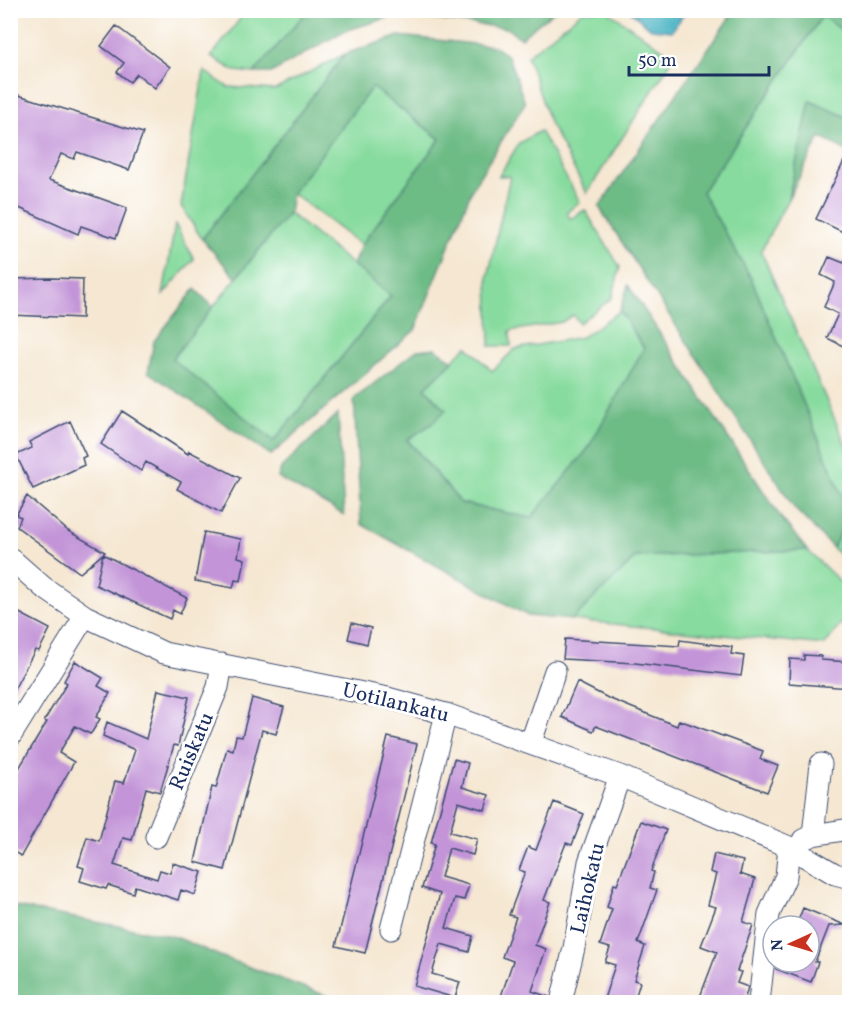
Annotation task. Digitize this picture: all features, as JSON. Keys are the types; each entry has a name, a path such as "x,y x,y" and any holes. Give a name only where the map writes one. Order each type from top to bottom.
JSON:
{"street":[{"name":"Uotilankatu","path":"10,558 43,587 86,616 164,653 376,696 446,714 531,742 620,776 789,848 835,874 849,878"},
{"path":"10,737 86,616"},
{"name":"Ruiskatu","path":"156,837 218,687 222,664"},
{"path":"531,742 555,671"},
{"path":"391,929 446,714"},
{"path":"813,835 821,764"},
{"name":"Laihokatu","path":"561,1002 574,948 589,862 620,776"},
{"path":"759,1002 769,914 786,876 789,848 813,835 849,829"}],"green space":[{"path":"308,10 554,11 521,38 506,28 397,15 344,31 271,73 254,73"},
{"path":"606,10 674,57 587,193 550,124 527,56 583,11"},
{"path":"246,11 308,11 254,73 235,71 211,57"},
{"path":"734,11 849,11 849,35 822,16 702,192 751,278 849,512 833,548 795,509 599,207"},
{"path":"822,16 849,35 849,118 810,102 788,199 761,251 849,452 849,512 751,278 702,192"},
{"path":"399,36 493,46 508,56 525,103 473,187 415,330 271,455 148,372 154,341 195,289 213,307 172,359 274,441 391,296 353,265 361,245 440,139 372,87 292,193 289,213 236,278 202,239 345,54"},
{"path":"345,54 243,190 202,239 181,206 204,71 228,87 275,90"},
{"path":"372,87 440,139 361,245 292,193"},
{"path":"810,101 849,118 849,152 820,137 788,199"},
{"path":"540,131 580,202 567,212 570,219 585,210 620,267 612,298 579,323 573,315 562,322 510,331 511,346 490,346 488,277 510,176 499,176 519,143"},
{"path":"289,213 391,296 274,441 171,359"},
{"path":"175,224 194,259 163,295"},
{"path":"628,285 779,515 807,550 636,557 572,620 528,616 361,524 354,399 417,350 435,348 453,361 425,388 446,410 430,425 407,440 461,503 531,518 587,450 644,348 620,311"},
{"path":"620,311 644,348 587,450 531,518 461,503 407,439 430,425 445,410 425,388 467,346 492,371 515,349 582,337"},
{"path":"338,414 344,515 278,478 281,468"},
{"path":"849,515 849,564 833,548"},
{"path":"807,550 849,590 849,613 825,645 572,620 636,557"},
{"path":"11,906 176,937 343,1002 11,1002"}],"water":[{"path":"630,11 686,11 672,31 651,29"}],"building":[{"path":"116,26 170,67 155,88 137,74 130,82 117,72 124,63 101,46"},
{"path":"15,94 143,133 129,170 77,152 74,159 61,154 49,180 127,208 116,238 81,226 78,234 10,204 10,107"},
{"path":"849,151 849,235 816,219"},
{"path":"849,251 849,349 827,338 838,314 824,307 835,282 821,275 829,257 844,263"},
{"path":"10,279 83,279 82,318 10,315"},
{"path":"122,411 188,454 189,451 240,478 221,513 177,489 181,482 146,462 141,471 101,444"},
{"path":"70,421 86,456 82,458 84,465 33,489 16,455 32,448 29,442"},
{"path":"27,496 68,531 105,552 80,573 17,527 21,517 16,515"},
{"path":"204,532 241,539 238,557 245,559 241,581 235,580 233,588 195,581"},
{"path":"103,554 187,598 180,614 173,610 170,619 96,585"},
{"path":"10,608 50,629 39,651 35,650 10,697"},
{"path":"352,623 371,628 367,644 348,639"},
{"path":"565,639 679,646 680,640 732,647 731,654 744,656 741,676 635,663 563,659"},
{"path":"804,655 821,656 821,660 849,662 849,688 789,683 790,659 804,660"},
{"path":"75,661 103,678 98,686 110,693 96,717 100,719 92,732 90,734 75,726 59,753 74,762 21,856 10,850 10,783 47,722 44,721 67,683 64,681"},
{"path":"577,682 608,698 677,726 679,720 763,751 760,759 778,766 767,792 596,726 593,731 562,717"},
{"path":"158,690 189,697 178,746 174,745 160,792 146,788 132,840 123,838 114,865 157,879 160,870 170,873 173,863 202,872 195,895 181,890 178,900 135,886 133,893 108,885 106,889 80,881 84,868 78,866 87,837 99,841 115,781 124,783 135,750 103,736 107,722 146,739"},
{"path":"252,698 284,707 276,734 262,730 225,870 195,862 212,787 216,788 227,748 233,750 236,736 242,737"},
{"path":"388,737 417,744 365,953 336,946"},
{"path":"454,759 468,763 462,787 489,795 485,810 458,802 450,832 477,839 473,855 449,848 441,877 469,885 464,900 455,898 446,928 473,936 469,952 441,944 432,974 460,982 455,998 414,986 440,894 422,888 435,844 431,843"},
{"path":"554,802 584,814 572,845 566,843 544,900 550,902 535,945 546,949 532,991 549,997 549,1002 499,1002 513,961 502,957 516,917 509,915 525,872 519,870 528,847 536,850"},
{"path":"641,821 666,830 651,871 654,872 650,888 657,890 638,943 645,946 634,980 640,982 634,1002 603,1002 615,965 605,962 610,948 600,945 612,909 607,907 614,884 617,885"},
{"path":"714,854 743,861 740,874 755,879 743,922 753,925 737,971 741,972 737,983 748,987 744,1002 698,1002 717,952 701,946 716,907 708,905 716,874 710,872"},
{"path":"803,908 818,914 801,914"},
{"path":"821,915 845,925 829,926 821,947"},
{"path":"789,974 814,974 811,982"}]}
